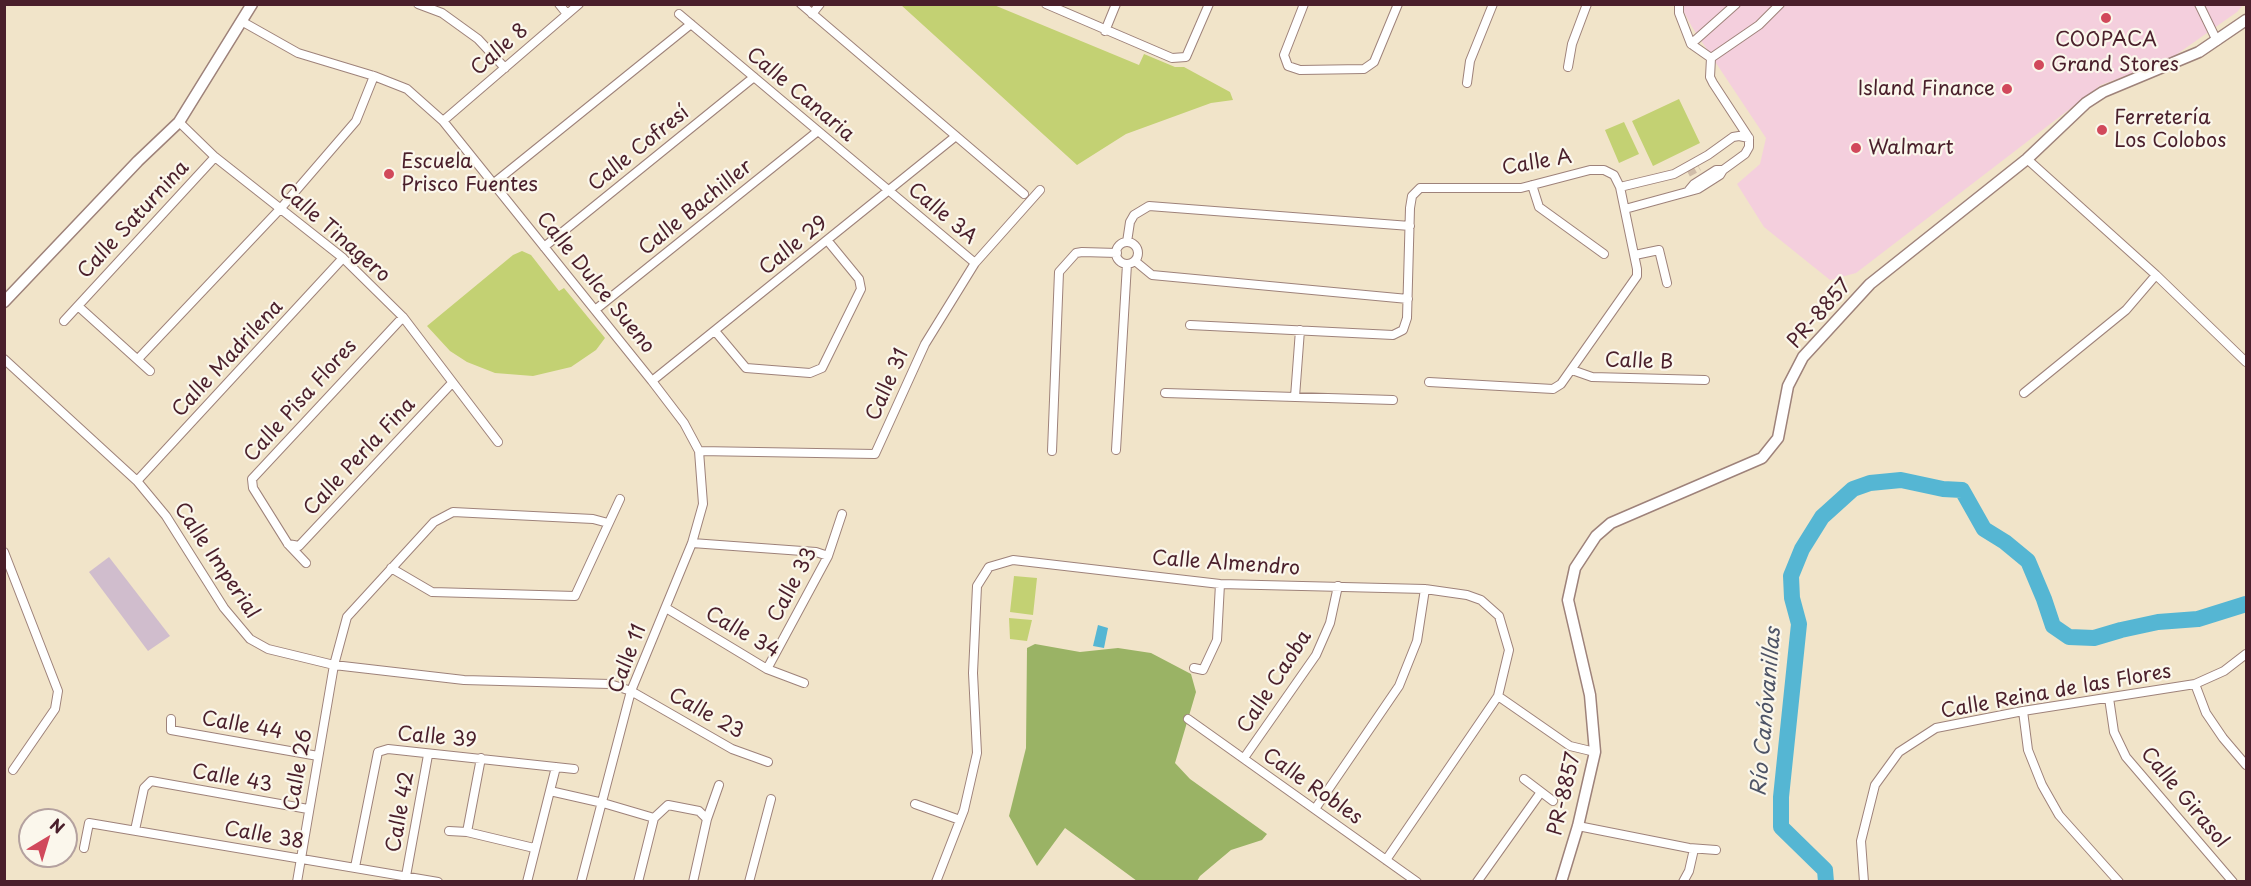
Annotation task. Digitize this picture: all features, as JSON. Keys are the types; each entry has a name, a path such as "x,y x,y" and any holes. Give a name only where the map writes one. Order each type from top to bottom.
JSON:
{"street":[{"path":"4,302 138,161 179,122 243,22 252,4"},
{"path":"418,4 442,13 478,39 505,68"},
{"path":"559,4 567,14"},
{"name":"Calle 8","path":"443,121 579,4"},
{"path":"801,4 1024,194"},
{"path":"812,14 820,4"},
{"path":"1046,4 1172,58 1186,57 1209,4"},
{"path":"1105,31 1116,4"},
{"path":"1304,6 1284,55 1288,66 1300,70 1364,69 1374,63 1398,4"},
{"path":"1467,83 1470,61 1493,4"},
{"path":"1568,67 1572,44 1587,4"},
{"path":"1679,4 1679,13 1691,44 1711,58"},
{"path":"1691,44 1736,4"},
{"path":"1711,58 1759,25 1780,4"},
{"path":"2199,4 2217,41"},
{"name":"Calle Canaria","path":"679,14 888,191"},
{"name":"PR-8857","path":"1561,882 1578,826 1595,752 1590,695 1568,600 1575,568 1596,536 1611,523 1762,458 1778,438 1788,386 1803,357 1870,284 2027,159 2086,104 2103,92 2199,52 2247,20"},
{"name":"Calle Dulce Sueno","path":"243,22 298,53 374,76 407,89 443,121 652,381 684,423 699,451"},
{"path":"494,183 691,24"},
{"path":"1625,209 1698,189 1720,175 1723,170 1745,154 1749,147 1749,138 1710,77 1711,58"},
{"path":"138,359 281,207 356,121 374,76"},
{"name":"Calle Cofresí","path":"544,246 754,77"},
{"name":"Calle Tinagero","path":"179,122 215,157 343,258 403,317 498,442"},
{"name":"Calle Bachiller","path":"596,310 818,131"},
{"name":"Calle 29","path":"652,381 956,136"},
{"path":"1674,174 1707,156 1732,137 1749,138"},
{"path":"1699,167 1705,163 1707,156"},
{"name":"Calle Saturnina","path":"64,321 215,157"},
{"path":"2027,159 2156,275 2247,362"},
{"name":"Calle A","path":"1190,325 1393,335 1403,330 1407,318 1412,196 1420,188 1521,188 1590,170 1604,170 1614,175 1620,187"},
{"path":"1429,382 1553,389 1561,384 1637,276 1635,255 1620,187 1674,174 1688,173"},
{"path":"1532,184 1539,207 1604,254"},
{"name":"Calle 31","path":"699,451 875,454 925,344 975,263 1040,190"},
{"name":"Calle 3A","path":"888,191 975,263"},
{"path":"1127,242 1130,222 1134,215 1149,206 1410,226"},
{"path":"715,331 746,368 810,373 822,368 861,289 859,279 827,240"},
{"path":"1116,450 1131,262 1138,253 1132,243 1127,242 1120,245 1117,253 1120,261 1131,262 1152,275 1408,299"},
{"path":"1635,255 1659,250 1667,282"},
{"path":"1052,451 1059,272 1076,253 1117,253"},
{"name":"Calle Madrilena","path":"137,482 343,258"},
{"path":"2024,393 2080,350 2126,310 2156,275"},
{"path":"78,306 150,371"},
{"name":"Calle Pisa Flores","path":"288,544 253,488 252,479 403,317"},
{"path":"1294,397 1300,330"},
{"name":"Calle Imperial","path":"4,359 137,482 166,516 224,608 250,639 268,649 334,664 464,680 610,684 631,691"},
{"name":"Calle B","path":"1572,370 1592,377 1705,380"},
{"name":"Calle Perla Fina","path":"288,544 299,546 452,383"},
{"path":"1165,393 1394,400"},
{"name":"Calle 11","path":"581,882 631,691 692,543 703,504 699,451"},
{"path":"391,568 432,592 575,596 620,499"},
{"name":"Calle 26","path":"297,882 334,664 347,617 434,522 453,512 593,519 608,523"},
{"name":"Calle 33","path":"767,669 828,556 842,514"},
{"path":"692,543 816,552 828,556"},
{"path":"288,544 306,563"},
{"path":"4,552 58,691 55,709 13,770"},
{"name":"Calle Almendro","path":"936,882 960,820 977,753 973,673 977,586 989,567 1013,560 1220,584 1425,589 1481,600 1499,616 1509,650 1498,696 1386,860"},
{"path":"1194,668 1203,670 1217,640 1220,584"},
{"name":"Calle Caoba","path":"1244,758 1316,655 1330,624 1338,586"},
{"path":"1315,809 1399,686 1417,641 1425,589"},
{"name":"Calle 34","path":"666,608 767,669 804,682"},
{"name":"Calle Reina de las Flores","path":"1864,882 1861,841 1875,785 1899,752 1936,728 2023,711 2195,684 2224,671 2247,654"},
{"path":"2195,684 2206,713 2223,738 2247,765"},
{"name":"Calle 23","path":"631,691 732,749 768,762"},
{"path":"1498,696 1570,746 1595,752"},
{"name":"Calle Girasol","path":"2109,698 2114,732 2126,757 2233,882"},
{"path":"2023,711 2028,750 2042,784 2059,815 2119,882"},
{"name":"Calle 44","path":"171,719 171,730 318,756"},
{"name":"Calle Robles","path":"1188,719 1417,882"},
{"name":"Calle 39","path":"355,867 378,752 388,749 574,769"},
{"name":"Calle 42","path":"406,876 428,754"},
{"path":"467,832 481,758"},
{"path":"527,882 556,767"},
{"path":"1524,779 1553,801"},
{"name":"Calle 43","path":"135,830 144,788 151,781 308,809"},
{"path":"693,882 707,819 719,785"},
{"path":"550,791 654,818"},
{"path":"1477,882 1541,792"},
{"path":"749,882 771,799"},
{"path":"915,804 960,820"},
{"path":"638,882 654,818 668,805 699,811 707,819"},
{"name":"Calle 38","path":"84,848 89,823 438,882"},
{"path":"1578,826 1694,849 1716,850"},
{"path":"449,831 467,832 534,848"},
{"path":"1683,882 1689,871 1694,849"}],"shaded area":[{"path":"1680,5 2243,5 2237,12 2170,59 2101,85 1856,273 1830,280 1764,227 1737,184 1760,164 1766,138 1692,27"},
{"path":"109,557 170,636 148,651 89,572"}],"green space":[{"path":"901,5 994,5 1139,65 1144,54 1175,67 1184,67 1230,92 1233,100 1211,103 1126,134 1077,165"},
{"path":"1679,99 1700,143 1653,166 1632,121"},
{"path":"1624,122 1639,154 1619,163 1605,130"},
{"path":"522,251 531,255 559,291 564,288 605,338 596,350 571,367 533,376 495,373 467,362 450,351 427,326 513,255"},
{"path":"1014,576 1037,578 1033,615 1010,612"},
{"path":"1009,618 1032,620 1027,641 1010,639"},
{"path":"1035,644 1080,652 1118,648 1151,653 1191,674 1196,692 1175,763 1190,779 1267,834 1262,840 1231,850 1197,881 1137,881 1065,828 1037,866 1009,816 1026,748 1027,648"}],"water":[{"path":"1098,625 1108,628 1104,648 1093,646"}],"waterway":[{"name":"Río Canóvanillas","path":"1826,882 1825,870 1781,827 1781,797 1799,624 1792,598 1791,576 1802,549 1822,517 1853,489 1870,483 1901,480 1943,489 1962,490 1984,529 2005,542 2028,561 2053,626 2069,637 2094,638 2158,622 2198,619 2246,604"}],"tunnel":[{"path":"1688,173 1699,167"}],"place":[{"name":"COOPACA","path":"2106,18"},
{"name":"Grand Stores","path":"2039,65"},
{"name":"Island Finance","path":"2007,89"},
{"name":"Ferretería Los Colobos","path":"2102,130"},
{"name":"Walmart","path":"1856,148"},
{"name":"Escuela Prisco Fuentes","path":"389,174"}]}
